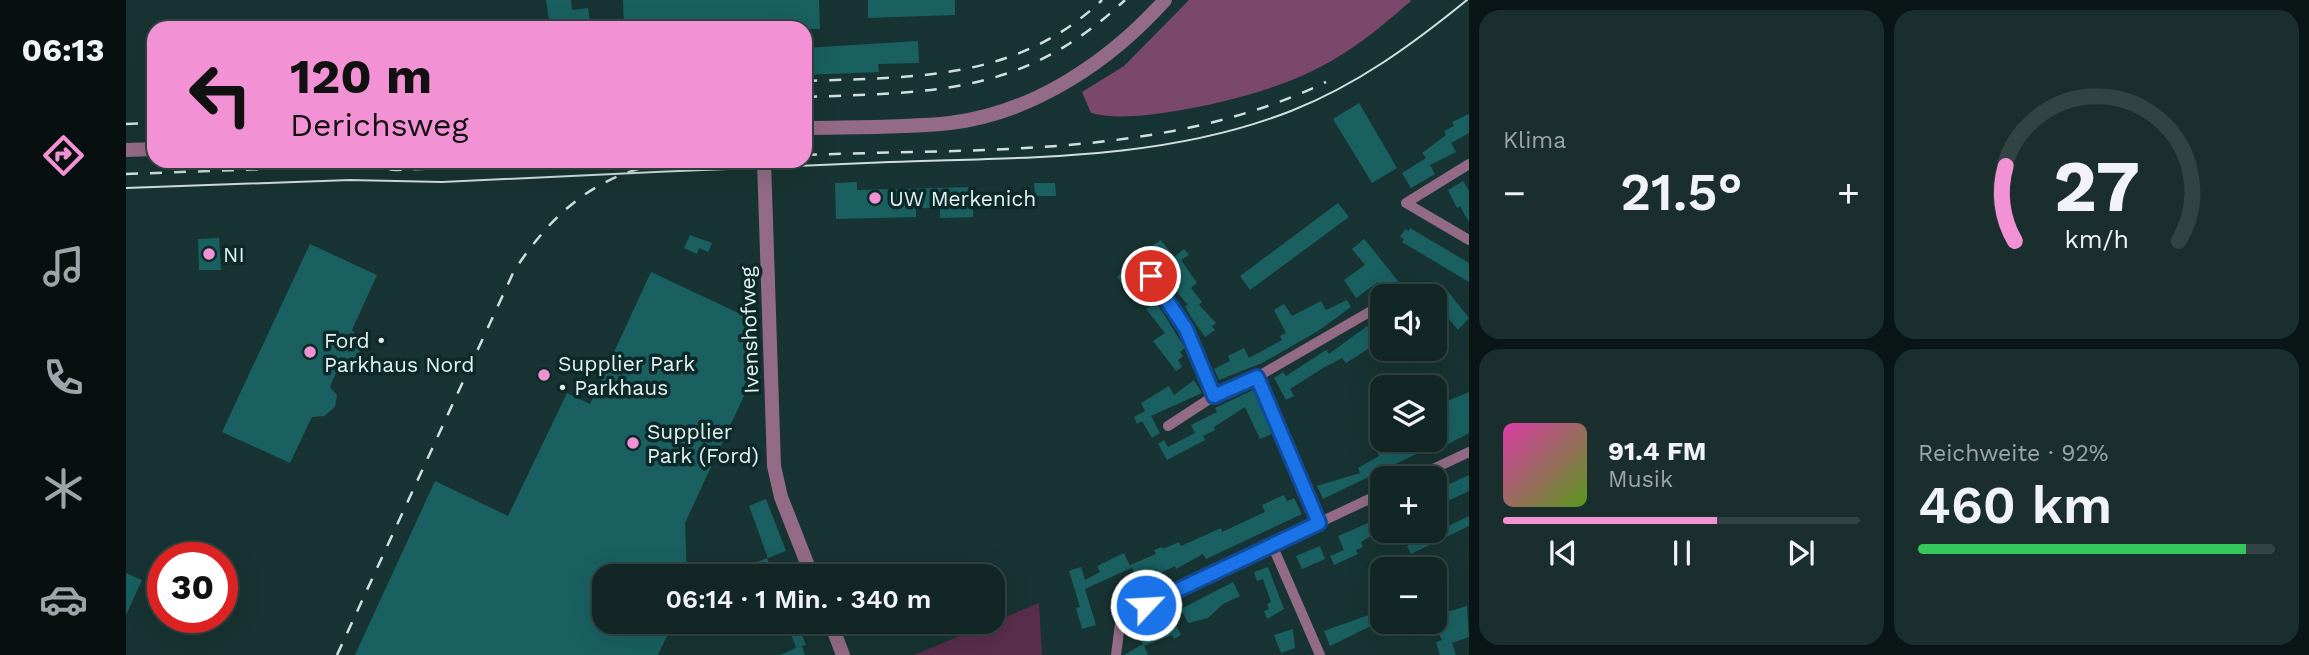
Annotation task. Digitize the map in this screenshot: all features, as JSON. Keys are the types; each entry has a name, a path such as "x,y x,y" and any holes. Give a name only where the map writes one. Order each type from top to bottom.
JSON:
{"street":[{"path":"812,128 953,122 1024,102 1099,61 1139,28 1165,0"},
{"path":"126,149 147,149"},
{"path":"1469,164 1406,203 1469,240"},
{"name":"Ivenshofweg","path":"764,169 774,466 781,497 807,564"},
{"path":"1151,276 1186,329 1214,396"},
{"path":"1168,426 1214,396 1257,377 1370,312"},
{"path":"1257,377 1319,523"},
{"path":"1440,466 1469,452"},
{"path":"1115,655 1121,616 1273,547 1370,499"},
{"path":"1273,547 1320,655"},
{"path":"835,634 843,655"}],"shaded area":[{"path":"1189,0 1411,1 1332,61 1268,89 1222,102 1155,114 1123,116 1091,113 1082,92 1124,66"},
{"path":"1039,603 1042,655 914,655 964,634 1005,634 1005,617"}],"building":[{"path":"546,0 571,0 572,10 588,8 590,21 549,21"},
{"path":"623,0 819,0 820,29 812,29 812,21 624,21"},
{"path":"868,0 955,0 955,15 868,18"},
{"path":"918,41 919,63 878,64 879,72 812,75 812,48"},
{"path":"1359,103 1397,168 1372,183 1333,119"},
{"path":"1469,114 1469,133 1451,143 1456,152 1430,165 1435,174 1411,188 1402,173 1426,158 1422,153 1446,135 1444,131 1454,126 1452,122"},
{"path":"1463,181 1469,191 1469,222 1460,206 1457,208 1448,190"},
{"name":"UW Merkenich","path":"857,182 857,190 973,187 973,217 940,218 940,208 916,208 916,217 836,219 835,183"},
{"path":"1034,183 1055,183 1056,196 1035,196"},
{"path":"1338,203 1349,217 1250,290 1240,276"},
{"path":"1410,228 1469,263 1469,282 1402,242 1404,239 1400,237 1405,229 1409,231"},
{"path":"690,235 712,243 708,252 699,248 697,254 684,248"},
{"name":"NI","path":"219,238 221,270 199,270 198,239"},
{"path":"1364,239 1400,284 1370,284 1370,288 1356,298 1344,280 1365,265 1352,249"},
{"path":"1161,240 1174,257 1184,249 1189,255 1181,260 1197,283 1191,288 1202,302 1199,305 1216,323 1212,326 1215,330 1205,337 1185,306 1188,305 1165,278 1173,272 1171,268 1164,273 1160,268 1166,263 1161,256 1124,286 1117,277 1132,263 1130,260"},
{"name":"Ford • Parkhaus Nord","path":"310,244 377,275 352,330 359,338 362,349 354,360 340,363 330,387 337,395 335,407 324,416 312,417 290,463 222,432"},
{"name":"Supplier Park (Ford)","path":"651,272 747,317 749,385 685,523 687,564 592,564 592,634 668,634 658,655 355,655 435,481 508,516 567,393 590,404"},
{"path":"1447,290 1469,318 1458,330 1447,317"},
{"path":"1347,300 1351,307 1318,331 1262,363 1219,380 1214,369 1230,361 1228,356 1244,348 1249,358 1282,340 1280,336 1286,333 1274,310 1284,304 1292,316 1321,301 1326,310"},
{"path":"1156,302 1185,348 1180,352 1183,356 1178,360 1182,367 1176,371 1153,341 1165,333 1146,309"},
{"path":"1367,326 1370,329 1370,348 1346,363 1342,358 1323,368 1290,389 1294,396 1286,400 1274,378 1283,372 1286,376 1326,350 1329,354"},
{"path":"1194,380 1202,393 1151,416 1160,433 1152,438 1142,421 1137,424 1134,417 1145,411 1141,403 1169,386 1174,395"},
{"path":"1253,390 1272,434 1260,439 1245,407 1203,436 1205,440 1167,460 1158,444 1164,440 1168,447 1195,433 1191,425 1217,412 1215,408"},
{"path":"1469,392 1469,433 1447,445 1447,401"},
{"path":"1377,452 1420,452 1391,466 1370,466 1370,476 1323,499 1317,486 1360,473 1358,468 1379,456"},
{"path":"1469,475 1469,491 1447,501 1447,485"},
{"path":"1284,495 1287,501 1294,498 1302,514 1206,559 1203,554 1176,569 1175,566 1139,583 1130,565 1156,554 1154,550 1179,542 1181,546 1221,528 1222,532 1265,512 1262,505"},
{"path":"766,499 786,551 768,558 749,506"},
{"path":"1469,516 1469,526 1447,537 1447,527"},
{"path":"1370,522 1370,536 1361,542 1363,547 1356,550 1358,554 1334,565 1330,556 1344,550 1338,536"},
{"path":"1413,543 1434,543 1411,554 1407,546"},
{"path":"1320,546 1325,559 1302,569 1296,556"},
{"path":"1124,553 1131,568 1085,589 1096,625 1082,629 1076,608 1080,607 1069,571 1081,567 1085,580 1100,572 1097,566"},
{"path":"767,558 769,564 752,564"},
{"path":"1268,567 1284,609 1267,619 1264,611 1269,609 1267,604 1271,602 1263,579 1257,581 1254,572"},
{"path":"126,573 142,580 126,615"},
{"path":"1233,582 1240,596 1223,604 1208,618 1188,623 1181,609"},
{"path":"1467,606 1469,637 1452,643 1456,655 1440,655 1436,642 1442,640 1439,634 1447,634 1447,612"},
{"path":"1370,614 1370,626 1330,646 1324,631"},
{"path":"1162,618 1170,628 1176,625 1181,635 1174,639 1172,635 1144,646 1148,655 1124,655 1143,644 1140,637 1153,631 1151,623"},
{"path":"1293,629 1295,648 1281,653 1274,635"},
{"path":"791,634 801,634 806,645 802,646 805,655 780,655 796,648"}],"tram line":[{"path":"812,165 1093,153 1143,148 1243,127 1291,111 1339,89 1384,62 1467,0"},
{"path":"126,188 350,180 442,182 747,168"}],"railway":[{"path":"812,81 924,75 999,60 1035,46 1069,27 1102,0"},
{"path":"812,97 937,89 1014,71 1051,55 1088,31 1125,0"},
{"path":"812,155 1004,149 1137,137 1202,125 1265,107 1326,82"},
{"path":"126,124 147,123"},
{"path":"126,174 293,168"},
{"path":"372,168 448,168"},
{"path":"337,655 514,271 546,229 564,211 603,183 644,168"}],"place":[{"name":"UW Merkenich","path":"875,198"},
{"name":"NI","path":"209,254"},
{"name":"Ford • Parkhaus Nord","path":"310,352"},
{"name":"Supplier Park • Parkhaus","path":"544,375"},
{"name":"Supplier Park (Ford)","path":"633,443"}],"route":[{"path":"1146,605 1319,523 1257,377 1214,396 1186,329 1151,276"}]}
